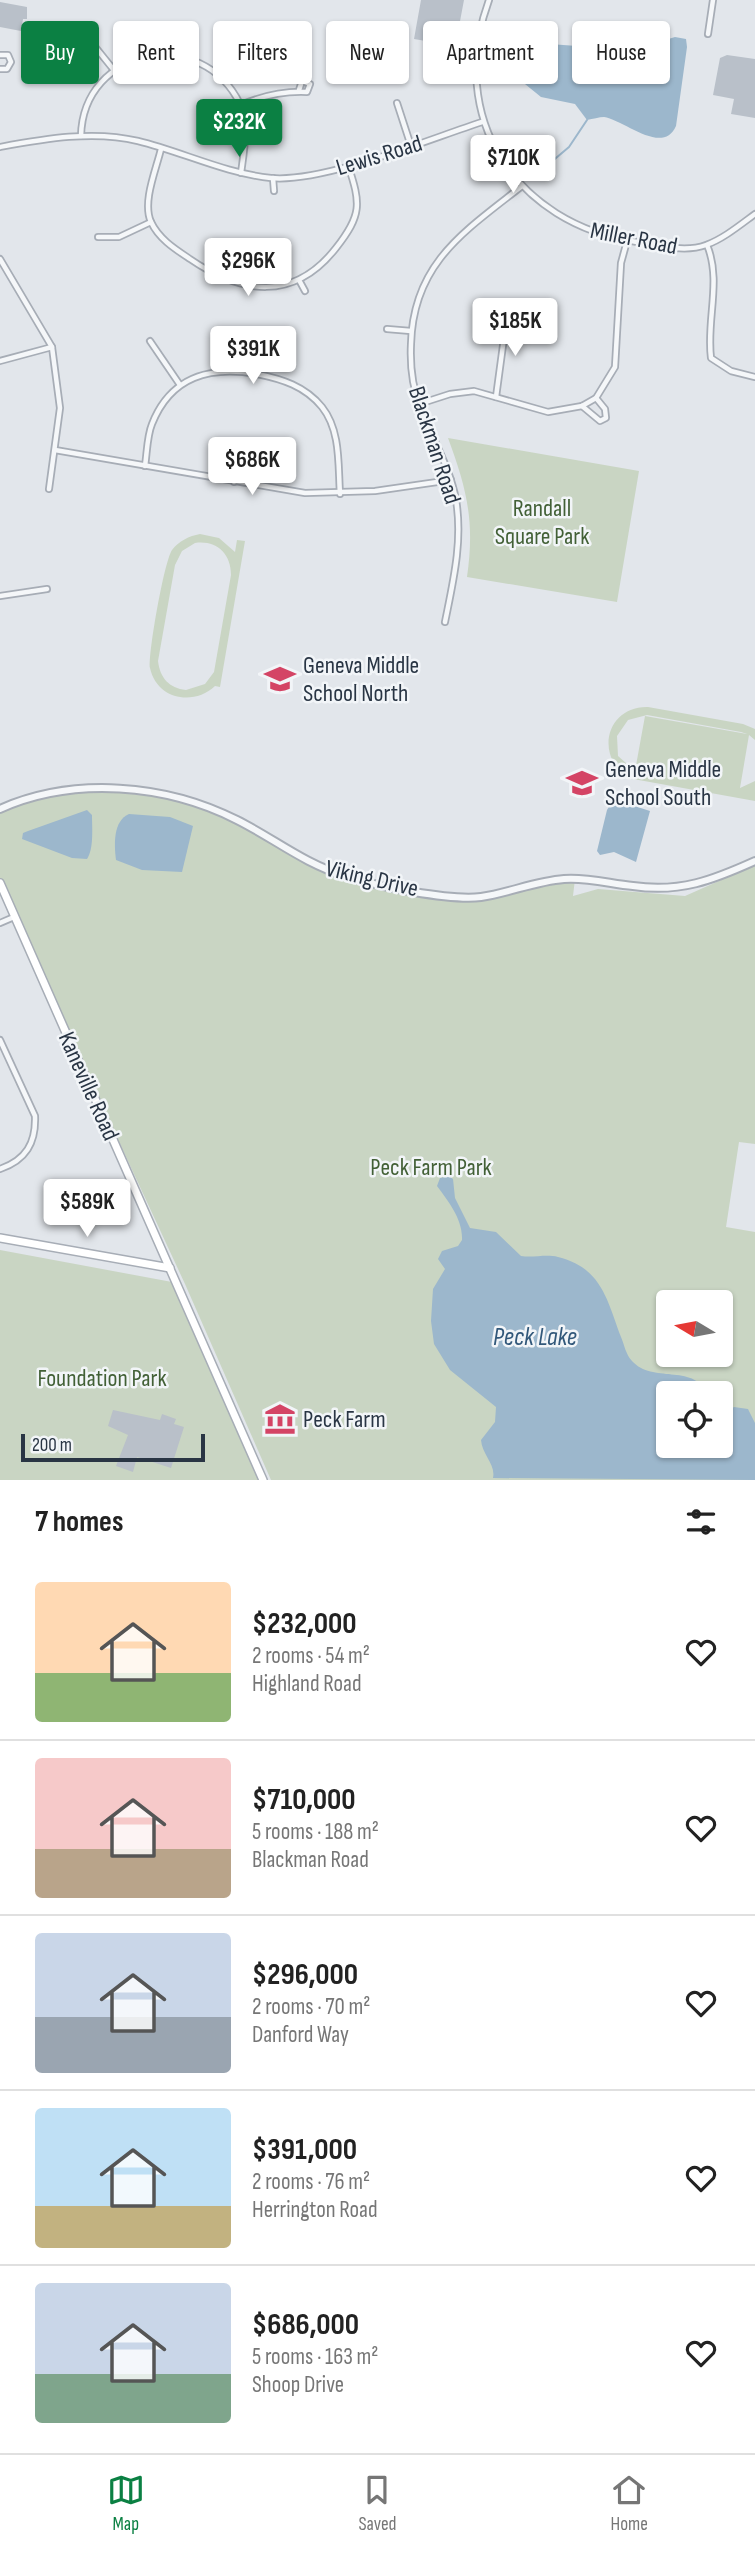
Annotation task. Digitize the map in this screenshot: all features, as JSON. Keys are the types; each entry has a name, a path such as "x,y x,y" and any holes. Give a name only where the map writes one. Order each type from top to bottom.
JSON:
{"main road":[{"name":"Kaneville Road","path":"0,883 263,1480"},
{"path":"0,1238 170,1268"}],"street":[{"name":"Miller Road","path":"489,0 475,48 476,87 482,122 504,163 522,186 549,210 583,229 627,241 689,249 707,245 755,214"},
{"path":"708,34 713,0"},
{"path":"81,136 81,123 90,97 113,69 99,51"},
{"path":"0,55 8,55 11,62 9,68 0,69"},
{"path":"199,64 212,71 229,87 240,106 245,127 241,173"},
{"path":"240,106 262,96 299,90"},
{"path":"397,103 411,146"},
{"name":"Lewis Road","path":"0,148 81,136 138,141 241,173 273,178 309,176 482,122"},
{"path":"161,149 150,194 151,222 165,242 217,277 245,285 277,286 299,280 322,266 353,226 359,209 357,191 348,165"},
{"path":"273,178 274,191"},
{"name":"Blackman Road","path":"445,622 459,544 452,480 419,404 410,370 411,331 416,300 430,269 454,240 522,186"},
{"path":"99,237 119,237 151,222"},
{"path":"419,404 450,394 474,391 543,412 582,406 596,398 615,367 621,263 627,241"},
{"name":"Miller Road","path":"707,245 716,272 709,316 712,358 731,371 755,377"},
{"path":"0,259 52,347 60,408 49,489"},
{"path":"0,272 6,268"},
{"path":"299,280 305,291"},
{"path":"496,397 506,323 522,310"},
{"path":"387,329 411,331"},
{"path":"150,341 180,385"},
{"path":"0,361 52,347"},
{"path":"145,466 150,426 162,405 180,385 201,374 230,369 275,377 303,388 322,408 336,434 340,494"},
{"path":"582,406 600,421 606,418 605,409 596,398"},
{"path":"55,450 305,493 340,494 452,480"},
{"path":"234,482 236,464"},
{"path":"0,596 47,589"},
{"name":"Viking Drive","path":"0,809 44,796 83,790 129,789 178,797 239,820 298,857 322,868 381,884 472,897 568,878 652,889 681,888 714,880 755,860"},
{"path":"0,923 14,918"},
{"path":"0,1040 35,1116 35,1136 27,1152 15,1163 0,1169"}],"green space":[{"name":"Randall Square Park","path":"448,438 639,471 617,602 467,577 470,539 468,506"},
{"path":"200,534 219,538 235,552 237,540 245,541 220,687 215,686 197,696 187,698 168,693 154,679 150,668 151,645 157,608 172,550 184,539","holes":["195,543 216,546 225,554 231,575 214,672 205,684 186,690 166,681 158,661 175,565 182,551"]},
{"path":"648,707 743,724 755,729 755,740 749,735 740,788 755,781 755,801 611,775 612,767 616,767 609,746 612,726 626,712","holes":["647,715 747,734 645,716 635,771 618,756 617,736 628,720"]},
{"name":"Peck Farm Park","path":"110,789 200,803 322,868 381,884 472,897 575,879 573,896 598,889 685,896 755,865 755,1144 739,1142 726,1227 755,1232 755,1480 271,1480 185,1284 0,885 0,809 44,796"},
{"name":"Foundation Park","path":"0,1250 172,1282 260,1480 0,1480"}],"water":[{"path":"670,39 686,39 687,47 676,126 670,134 662,138 643,134 604,117 587,120 575,104 541,97 525,84 558,84 558,45 572,46 572,84 670,84"},
{"path":"612,802 622,802 650,811 636,862 614,852 600,855 597,851 607,810"},
{"path":"87,810 92,815 92,832 91,850 87,859 72,858 22,839 23,833"},
{"path":"129,814 170,817 193,826 182,872 142,870 116,860 117,827"},
{"name":"Peck Lake","path":"449,1176 453,1179 455,1198 470,1228 496,1232 521,1256 558,1257 573,1262 594,1277 607,1298 632,1361 650,1371 696,1381 656,1381 656,1458 733,1458 733,1408 748,1409 755,1423 755,1480 493,1478 493,1468 481,1440 495,1422 496,1407 450,1370 434,1344 431,1321 433,1289 445,1269 438,1259 442,1251 458,1246 462,1240 457,1218 437,1186 440,1178"}],"building":[{"path":"421,0 464,0 460,21 423,21 423,41 414,39"},
{"path":"0,2 27,7 27,19 21,21 21,31 0,27"},
{"path":"727,55 755,59 755,118 731,114 734,99 713,95 720,58"},
{"path":"113,1410 160,1420 162,1414 176,1419 174,1424 184,1427 171,1468 137,1457 133,1472 116,1466 128,1435 108,1426"}],"waterway":[{"path":"530,180 569,147 587,120"}],"place":[{"name":"Geneva Middle School North","path":"280,679"},
{"name":"Geneva Middle School South","path":"582,783"},
{"name":"Peck Farm","path":"280,1419"}]}
